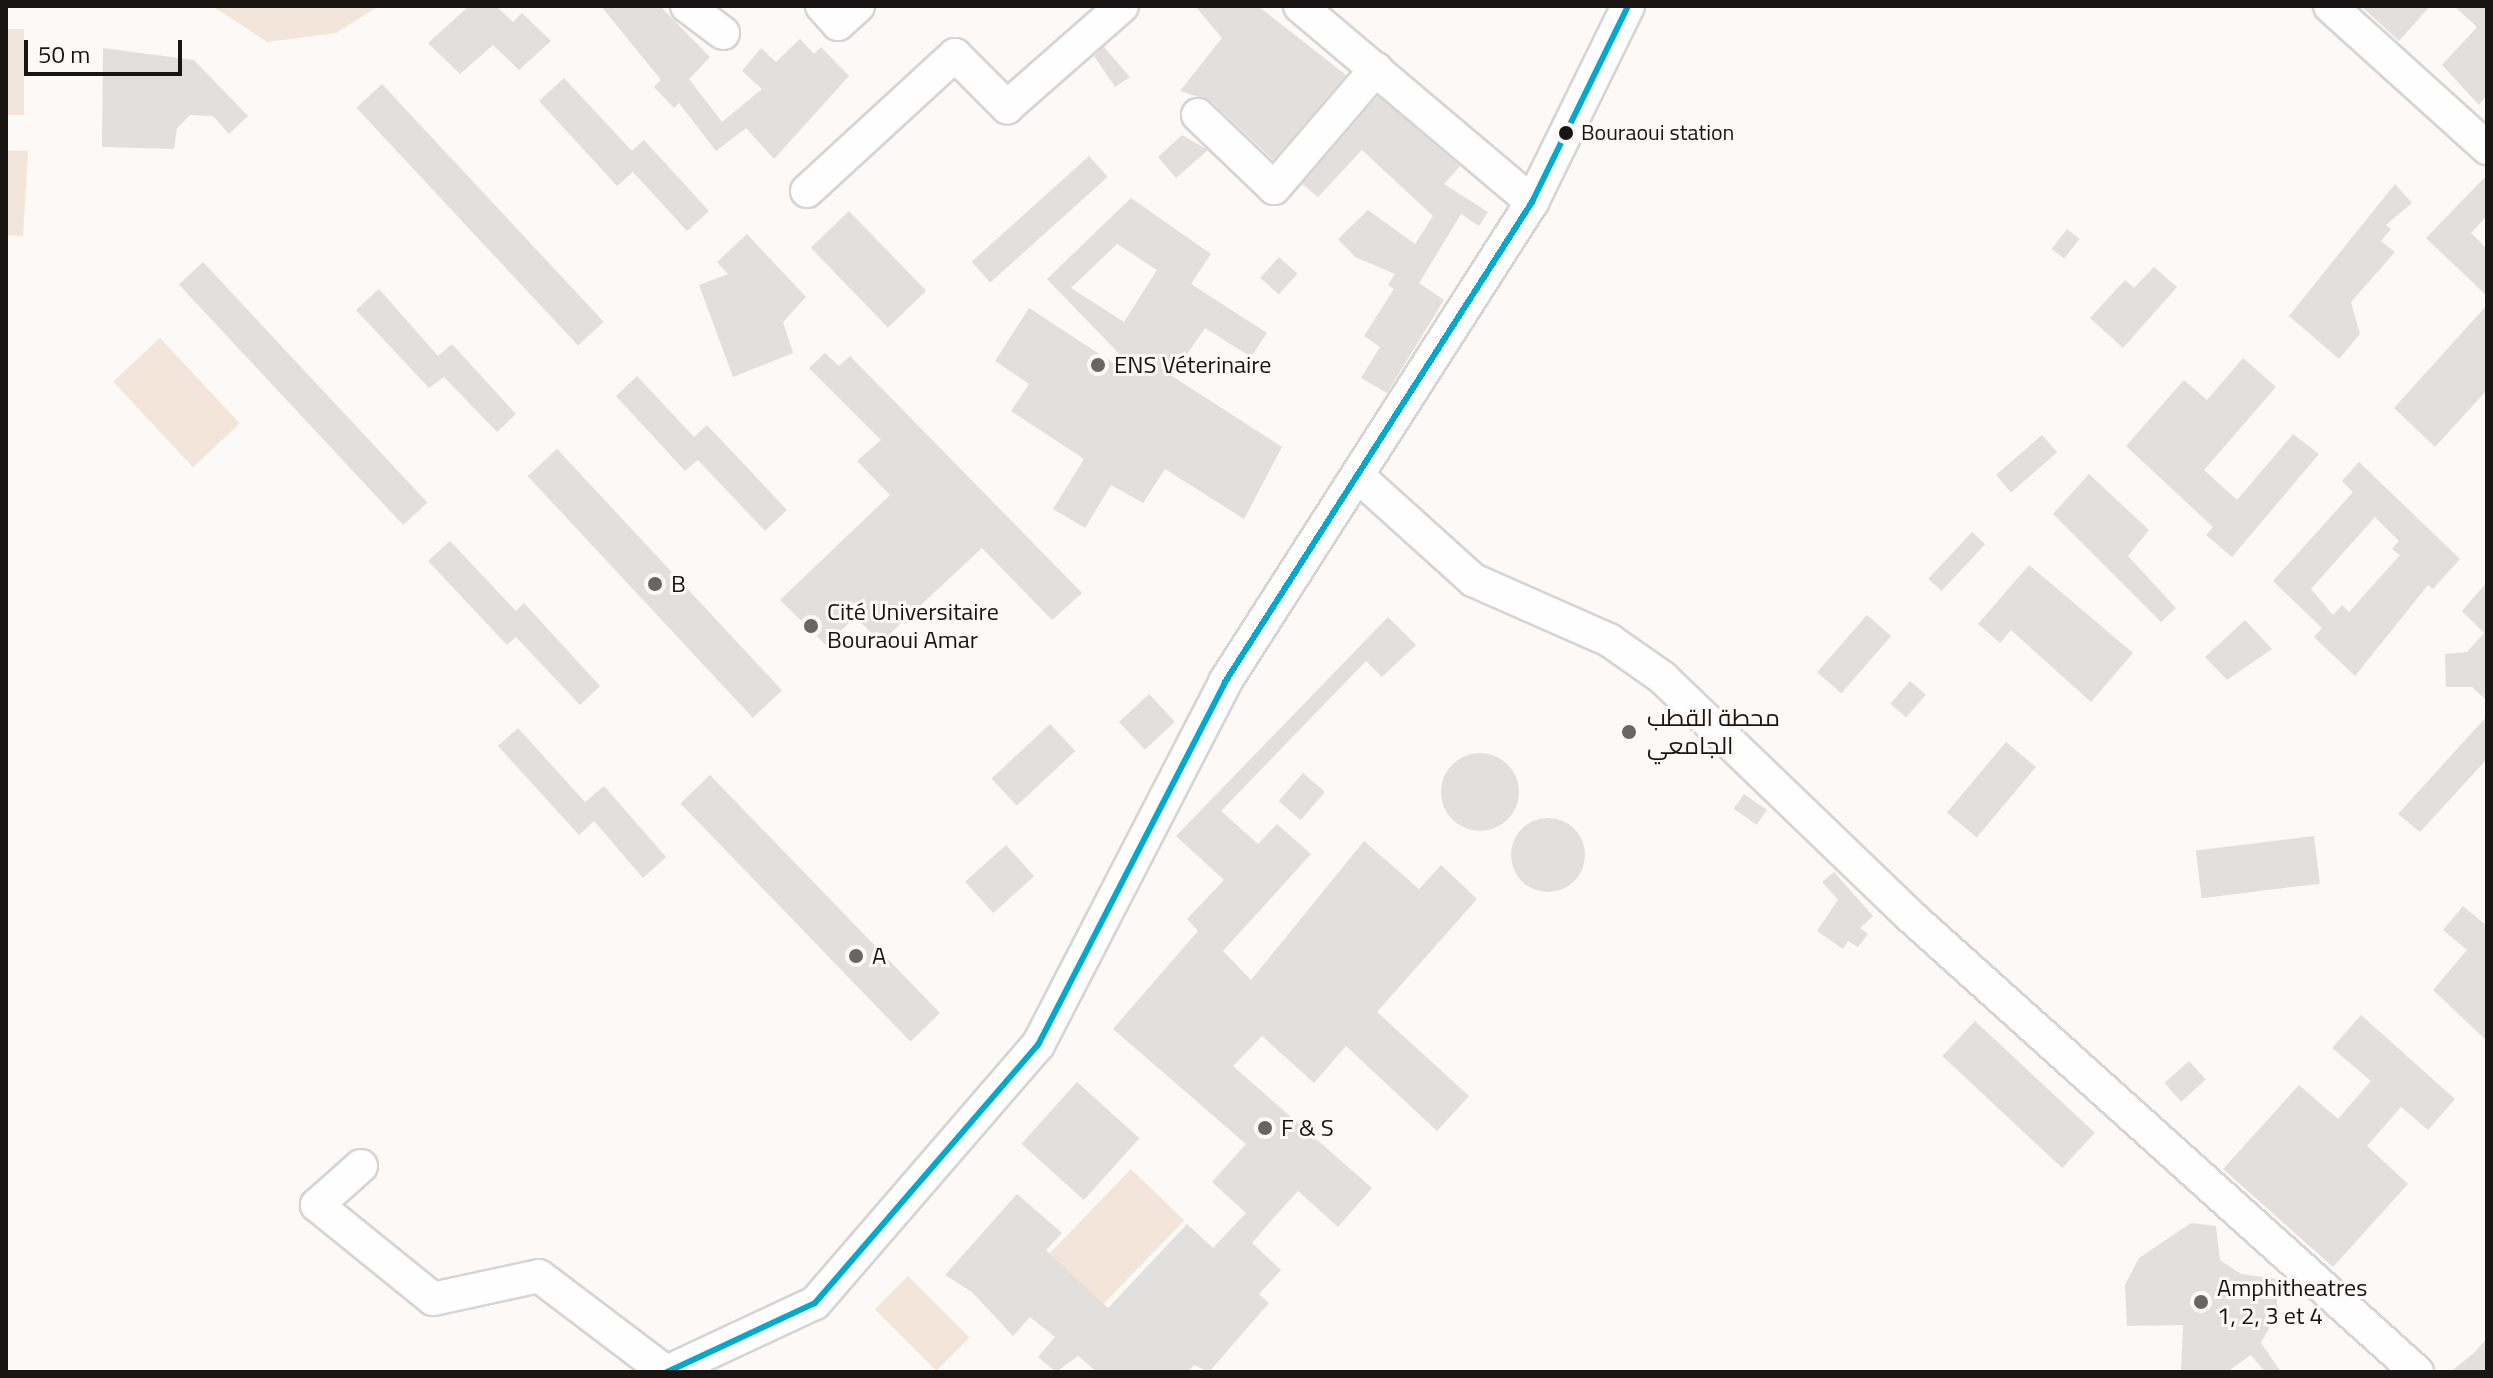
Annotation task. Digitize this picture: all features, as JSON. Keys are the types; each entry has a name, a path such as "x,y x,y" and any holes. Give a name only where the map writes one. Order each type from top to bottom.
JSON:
{"street":[{"path":"687,6 723,33"},
{"path":"822,6 838,24 858,6"},
{"path":"807,191 955,55 1007,107 1122,6"},
{"path":"1300,6 1532,202"},
{"path":"361,1166 317,1205 433,1299 539,1276 666,1372 815,1303 1038,1045 1225,682 1532,202 1628,6"},
{"path":"2330,6 2487,148"},
{"path":"1198,115 1274,188 1376,69"},
{"path":"1358,476 1473,580 1609,640 1663,678 1897,904 2417,1372"}],"shaded area":[{"path":"212,6 379,6 336,33 267,42"},
{"path":"6,29 24,29 24,115 6,115"},
{"path":"6,150 28,151 23,236 6,235"},
{"path":"160,338 240,424 193,467 113,382"},
{"path":"1131,1169 1184,1220 1103,1305 1050,1253"},
{"path":"908,1276 970,1338 936,1371 875,1309"}],"building":[{"path":"469,6 496,6 513,22 522,13 551,41 519,70 493,45 460,74 428,43"},
{"path":"601,6 660,6 710,57 689,79 722,122 762,89 742,71 761,48 776,62 800,39 814,54 821,47 849,76 774,159 746,128 716,151 679,103 674,108 654,87 661,80"},
{"path":"1195,6 1258,6 1346,75 1273,160 1211,101 1180,91 1222,38"},
{"path":"2361,6 2430,6 2399,41"},
{"path":"2454,6 2487,6 2487,95 2479,105 2442,65 2477,27"},
{"path":"1104,47 1130,77 1115,87 1094,56"},
{"path":"103,48 194,60 248,116 229,134 213,116 190,115 177,128 174,149 102,147"},
{"path":"564,78 632,151 644,140 709,211 687,231 633,172 617,186 539,101"},
{"path":"382,84 604,322 578,346 356,108"},
{"path":"1378,96 1460,166 1444,184 1488,212 1479,226 1461,214 1419,283 1444,300 1387,393 1361,378 1380,347 1364,336 1394,289 1388,285 1395,274 1355,257 1338,239 1368,210 1415,244 1433,216 1362,150 1318,197 1302,184"},
{"path":"1182,135 1208,150 1176,178 1158,157"},
{"path":"1089,156 1108,177 990,283 972,262"},
{"path":"2487,175 2487,216 2471,233 2487,249 2487,296 2426,238"},
{"path":"2395,184 2412,203 2386,225 2391,229 2381,241 2395,252 2351,302 2360,334 2339,359 2289,316"},
{"path":"1131,198 1211,254 1191,284 1267,333 1251,357 1205,328 1172,376 1282,447 1244,519 1165,469 1143,503 1111,485 1085,528 1053,509 1084,459 1011,411 1029,384 995,361 1029,308 1127,372 1132,367 1047,279","holes":["1117,244 1157,270 1124,322 1071,288"]},
{"path":"849,211 926,291 888,328 811,248"},
{"path":"2067,229 2080,239 2064,259 2052,249"},
{"path":"747,234 806,297 783,322 793,353 733,377 699,285 728,274 717,262"},
{"path":"1279,257 1298,274 1279,295 1260,278"},
{"path":"203,262 427,503 403,525 179,285"},
{"path":"2154,267 2177,287 2123,348 2090,318 2125,280 2134,288"},
{"path":"379,289 438,356 452,344 516,414 497,432 444,377 429,388 356,310"},
{"path":"2487,305 2487,390 2435,447 2394,408"},
{"path":"825,353 839,366 850,356 1082,593 1052,620 982,548 881,642 855,617 826,645 780,600 890,495 857,461 881,440 809,368"},
{"path":"2243,358 2276,387 2204,470 2237,500 2293,434 2319,454 2232,557 2206,535 2213,527 2126,446 2184,380 2207,400"},
{"path":"637,376 694,437 707,425 787,510 765,531 698,460 685,471 616,396"},
{"path":"2042,435 2057,452 2011,492 1996,475"},
{"name":"B","path":"557,449 782,690 753,718 528,476"},
{"path":"2359,462 2460,559 2433,589 2428,585 2355,676 2314,637 2322,628 2273,581 2353,492 2342,481","holes":["2375,517 2399,541 2392,549 2400,555 2349,612 2342,605 2333,615 2311,589"]},
{"path":"2089,474 2149,530 2128,556 2176,608 2161,622 2053,514"},
{"path":"1972,532 1985,544 1942,591 1928,579"},
{"path":"450,541 516,611 524,603 600,686 580,705 516,637 507,645 428,561"},
{"path":"2029,565 2133,653 2091,702 2011,630 2000,643 1978,624"},
{"path":"2487,582 2487,701 2472,687 2446,687 2445,654 2467,652 2484,633 2462,611"},
{"path":"1867,615 1891,636 1841,693 1817,672"},
{"path":"1388,617 1416,645 1382,677 1366,661 1221,811 1258,844 1277,824 1311,854 1223,951 1251,980 1364,841 1419,889 1441,865 1477,899 1377,1012 1469,1096 1437,1131 1346,1046 1314,1083 1262,1036 1233,1066 1372,1188 1338,1227 1298,1191 1276,1215 1252,1243 1281,1270 1259,1294 1269,1303 1209,1372 1194,1365 1188,1372 1097,1372 1078,1356 1056,1372 1038,1357 1055,1337 1030,1317 1013,1336 972,1292 945,1275 1017,1194 1062,1233 1046,1250 1108,1308 1187,1224 1213,1248 1246,1213 1212,1182 1246,1144 1113,1029 1198,931 1187,919 1224,880 1176,836"},
{"path":"2245,620 2272,649 2227,680 2205,657"},
{"path":"1910,681 1926,695 1906,717 1890,704"},
{"path":"1149,694 1175,722 1145,750 1119,722"},
{"path":"2487,716 2487,759 2420,832 2398,814"},
{"path":"1050,724 1075,751 1017,806 991,779"},
{"path":"518,728 585,802 604,786 666,857 643,878 594,821 579,835 498,746"},
{"path":"2006,742 2036,767 1977,838 1947,812"},
{"path":"1480,753 1495,756 1507,765 1516,777 1519,792 1516,807 1507,819 1495,828 1480,831 1465,828 1453,819 1444,807 1441,792 1444,777 1453,765 1465,756"},
{"path":"1303,773 1325,792 1301,820 1279,801"},
{"name":"A","path":"710,775 940,1013 910,1042 681,803"},
{"path":"1744,794 1767,810 1757,825 1734,809"},
{"path":"1541,818 1555,818 1569,824 1579,834 1585,855 1579,876 1569,886 1555,892 1541,892 1527,886 1517,876 1511,862 1511,848 1517,834 1527,824"},
{"path":"2314,836 2320,884 2202,898 2196,851"},
{"path":"1006,845 1034,876 993,913 965,882"},
{"path":"1834,872 1873,916 1860,928 1868,934 1858,947 1848,941 1843,949 1817,931 1838,900 1822,882"},
{"path":"2463,906 2487,926 2487,1041 2433,990 2467,950 2443,930"},
{"path":"2361,1015 2455,1099 2428,1130 2401,1107 2367,1146 2408,1184 2333,1267 2223,1169 2299,1085 2338,1119 2371,1081 2332,1048"},
{"path":"1975,1021 2095,1133 2062,1168 1942,1056"},
{"path":"2189,1061 2206,1080 2181,1102 2164,1083"},
{"path":"1077,1082 1139,1138 1084,1200 1021,1144"},
{"name":"Amphitheatres 1, 2, 3 et 4","path":"2191,1223 2216,1226 2220,1260 2241,1274 2277,1279 2277,1314 2261,1343 2281,1372 2265,1372 2251,1355 2227,1372 2181,1372 2183,1325 2127,1326 2125,1285 2139,1258"},
{"path":"2487,1338 2487,1372 2450,1372 2474,1353"}],"transit line":[{"path":"667,1372 815,1303 1038,1045 1225,682 1532,202 1628,6"}],"place":[{"name":"Bouraoui station","path":"1566,133"},
{"name":"ENS Véterinaire","path":"1098,365"},
{"name":"B","path":"655,584"},
{"name":"Cité Universitaire Bouraoui Amar","path":"811,626"},
{"name":"محطة القطب الجامعي","path":"1629,732"},
{"name":"A","path":"856,956"},
{"name":"F & S","path":"1265,1128"},
{"name":"Amphitheatres 1, 2, 3 et 4","path":"2201,1302"}]}
